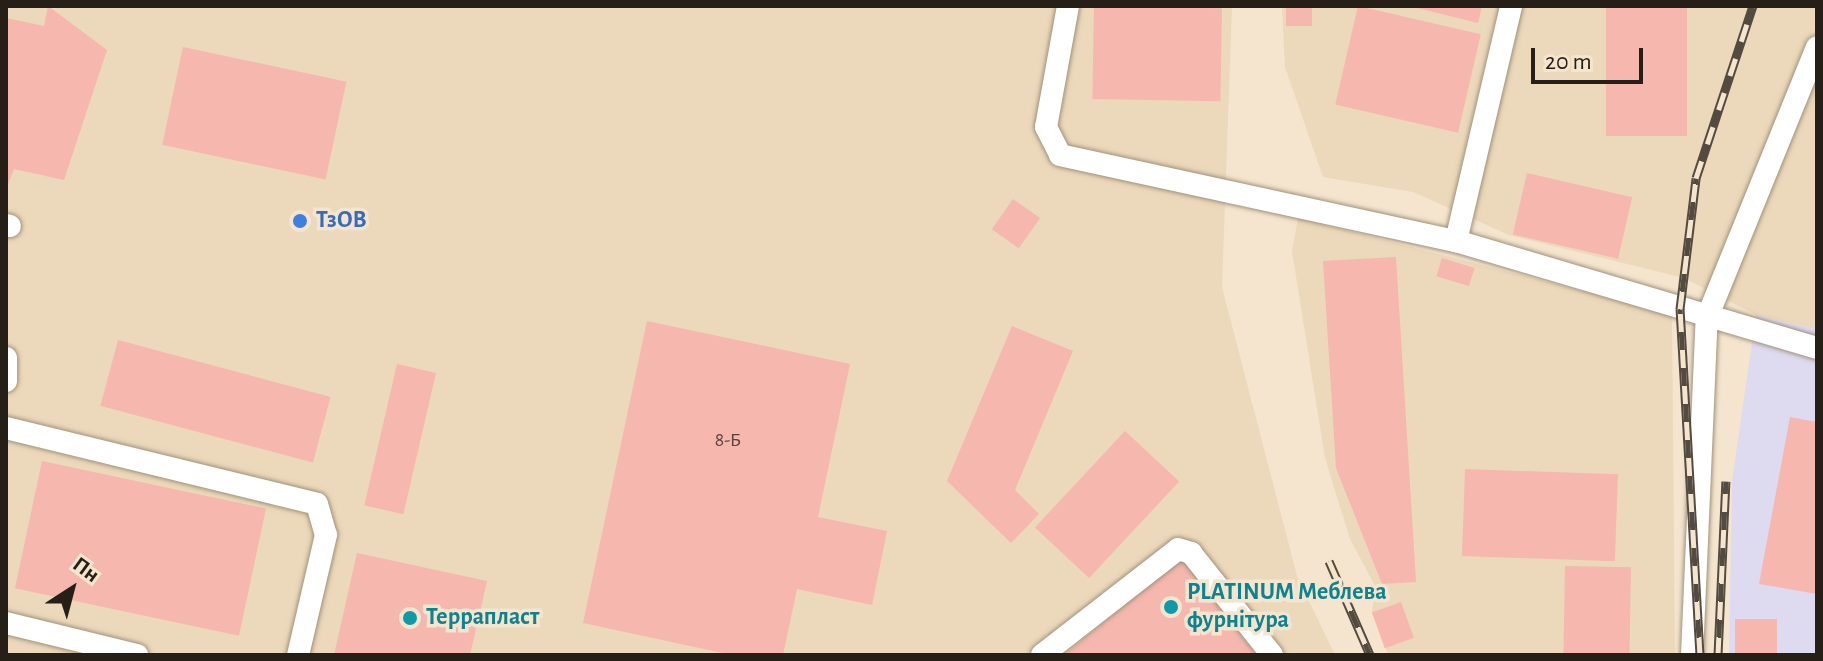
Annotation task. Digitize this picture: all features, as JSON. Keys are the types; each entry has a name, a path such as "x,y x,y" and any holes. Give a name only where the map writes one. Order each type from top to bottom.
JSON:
{"lane":[{"path":"1068,6 1046,127 1060,155 1456,241 1707,318 1817,348"},
{"path":"1456,241 1511,6"},
{"path":"1692,655 1707,318 1817,47"},
{"path":"6,358 6,381"},
{"path":"6,428 317,504 326,535 298,655"},
{"path":"1042,655 1178,549 1191,553 1272,655"},
{"path":"6,623 137,655"}],"shaded area":[{"path":"6,6 1232,6 1222,287 1297,576 1335,655 6,655"},
{"path":"1282,6 1817,6 1817,329 1756,315 1684,278 1509,235 1413,192 1323,177 1285,67"},
{"path":"1298,218 1672,314 1675,655 1388,655 1372,612 1375,586 1350,539 1325,458 1292,251"},
{"path":"1756,315 1817,329 1817,655 1729,655 1732,481"}],"building":[{"path":"48,6 107,50 64,180 14,169 6,189 6,18 44,26"},
{"path":"1094,6 1222,8 1220,101 1092,99"},
{"path":"1286,6 1312,6 1312,26 1286,26"},
{"path":"1358,6 1481,34 1458,133 1335,104"},
{"path":"1409,6 1482,6 1478,23"},
{"path":"1606,6 1687,6 1687,136 1606,136"},
{"path":"183,47 346,82 326,180 162,145"},
{"path":"1527,173 1632,197 1618,259 1513,234"},
{"path":"1013,199 1040,218 1019,248 992,229"},
{"path":"1396,257 1416,582 1382,584 1336,468 1323,261"},
{"path":"1442,258 1475,268 1469,286 1436,276"},
{"path":"647,321 850,364 818,517 887,531 872,605 797,589 783,655 732,655 583,623"},
{"path":"1012,326 1073,351 1015,490 1039,514 1011,543 947,481"},
{"path":"118,340 331,397 313,463 100,406"},
{"path":"397,364 436,373 403,514 364,505"},
{"path":"1790,417 1817,422 1817,594 1759,584"},
{"path":"1125,431 1179,481 1089,578 1035,528"},
{"path":"42,461 266,509 239,636 15,588"},
{"path":"1465,469 1618,474 1615,561 1462,556"},
{"name":"Террапласт","path":"357,553 487,581 470,655 334,655"},
{"name":"PLATINUM Меблева фурнітура","path":"1182,558 1256,655 1064,655"},
{"path":"1565,566 1631,567 1629,655 1563,655"},
{"path":"1401,602 1414,638 1385,648 1372,613"},
{"path":"1735,619 1777,619 1777,655 1735,655"}],"railway":[{"path":"1700,655 1680,309 1696,178 1753,6"},
{"path":"1718,655 1726,481"},
{"path":"1329,561 1370,655"}],"place":[{"name":"ТзОВ","path":"300,221"},
{"name":"PLATINUM Меблева фурнітура","path":"1171,607"},
{"name":"Террапласт","path":"410,618"}]}
